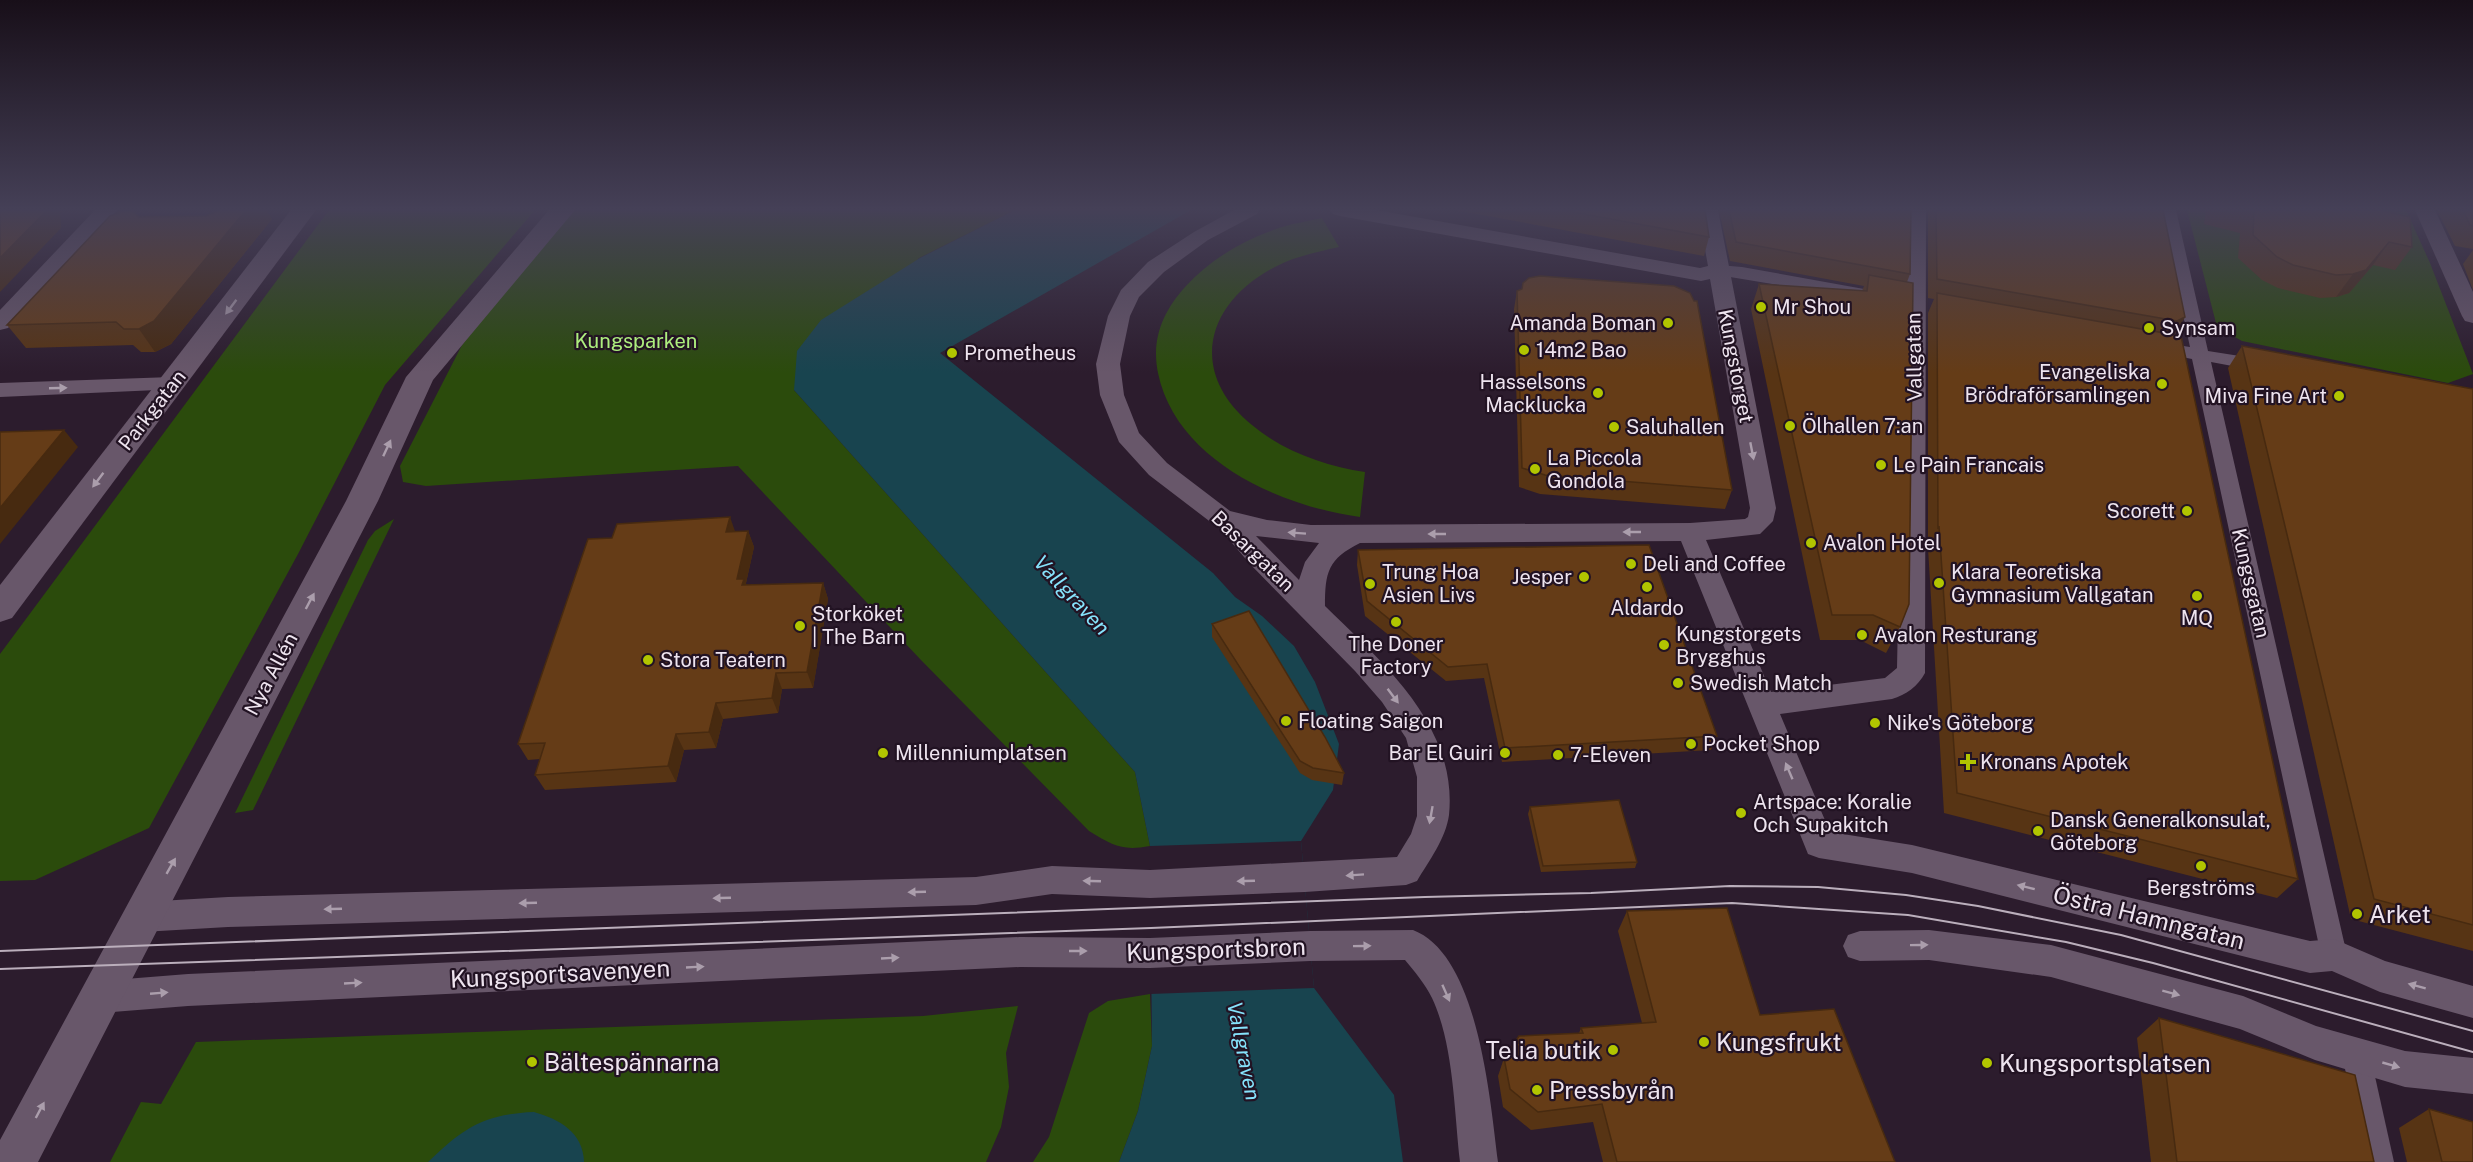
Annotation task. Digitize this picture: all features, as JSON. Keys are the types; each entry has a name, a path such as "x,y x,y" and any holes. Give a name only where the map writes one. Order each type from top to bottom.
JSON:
{"main road":[{"name":"Parkgatan","path":"0,609 263,264"},
{"name":"Nya Allén","path":"13,1162 362,501 420,377 517,264"}],"street":[{"path":"0,323 56,264"},
{"name":"Basargatan","path":"142,917 228,912 976,891 1029,882 1090,880 1150,884 1305,878 1406,871 1425,839 1433,816 1432,777 1420,734 1392,694 1311,606 1219,516 1158,469 1128,436 1112,395 1108,364 1119,316 1129,295 1162,264"},
{"path":"1637,264 1701,276 1718,270 1742,272 1880,297"},
{"path":"1717,264 1718,270"},
{"name":"Vallgatan","path":"1762,705 1892,688 1911,673 1917,264"},
{"name":"Kungsgatan","path":"2180,264 2334,955"},
{"path":"2457,264 2473,316"},
{"name":"Kungstorget","path":"1219,516 1242,525 1280,532 1355,534 1690,532 1751,528 1760,521 1763,508 1718,270"},
{"path":"2143,345 2282,369"},
{"path":"0,390 172,384"},
{"path":"1690,532 1762,705"},
{"name":"Kungstorget","path":"1311,606 1313,571 1321,555 1333,544 1355,534"},
{"name":"Östra Hamngatan","path":"1762,705 1819,844 1912,859 2310,957 2334,955 2380,976 2473,1002"},
{"name":"Kungsportsbron","path":"1020,952 1150,953 1310,946 1413,945 1446,990 1456,1018 1479,1162"},
{"path":"1860,946 1929,945 2051,962 2243,1013 2315,1043 2405,1069 2473,1076"},
{"name":"Kungsportsavenyen","path":"100,997 188,990 1020,952"},
{"path":"2356,1054 2379,1162"}],"green space":[{"path":"289,264 489,264 385,385 298,554 149,828 35,880 0,881 0,654"},
{"name":"Kungsparken","path":"528,264 913,264 794,390 1135,772 1150,846 1132,848 1118,846 1089,831 920,659 738,466 426,486 403,482 400,466 462,345"},
{"path":"1210,264 1281,264 1253,281 1234,298 1221,317 1214,338 1212,360 1218,382 1231,404 1252,425 1277,442 1305,456 1335,466 1365,472 1360,517 1297,502 1265,490 1235,474 1208,454 1186,431 1169,404 1156,361 1161,326 1178,296"},
{"path":"2201,264 2430,264 2473,374 2448,383 2242,341 2217,327"},
{"path":"394,519 253,810 235,813 368,540 375,531"},
{"path":"1150,994 1152,1046 1138,1111 1119,1162 1033,1162 1049,1137 1089,1013 1108,1001"},
{"path":"1018,1006 1006,1053 1009,1087 1001,1127 986,1162 110,1162 141,1102 161,1104 196,1042 923,1016"}],"water":[{"name":"Vallgraven","path":"910,264 1096,264 940,353 1213,573 1235,597 1262,616 1294,646 1315,682 1339,744 1333,790 1301,841 1314,988 1394,1095 1403,1162 1119,1162 1138,1111 1152,1046 1150,846 1135,772 794,390 797,351 821,320"},
{"path":"534,1112 568,1128 579,1143 584,1162 428,1162 452,1140 475,1125 501,1116"}],"pier":[{"path":"1301,841 1314,988 1150,994 1150,846"}],"building":[{"path":"64,264 201,264 154,321 139,329 124,329 116,322 7,325"},
{"path":"1857,264 1910,264 1910,274"},
{"path":"1937,264 2174,264 2185,317 2177,321 1937,279"},
{"path":"2371,264 2366,270 2353,274 2336,275 2293,265"},
{"path":"1869,275 1913,283 1909,604 1900,627 1873,615 1832,615 1759,284 1867,291"},
{"name":"Saluhallen","path":"1540,276 1674,286 1690,293 1694,301 1697,301 1732,490 1545,475 1522,468 1517,291 1522,289 1523,283 1529,278"},
{"path":"1937,293 2181,336 2298,879 1957,793 1939,526 1938,529"},
{"path":"2242,346 2473,389 2473,925 2374,899"},
{"path":"64,430 0,508 0,432"},
{"name":"Stora Teatern","path":"730,517 726,532 748,531 737,579 744,579 742,585 823,583 807,672 776,673 772,698 716,703 709,732 676,734 668,766 535,775 545,743 518,744 588,539 612,538 617,524"},
{"path":"1649,545 1717,736 1505,748 1487,664 1448,667 1367,601 1358,550"},
{"name":"Floating Saigon","path":"1249,611 1325,737 1344,773 1313,768 1300,761 1212,624"},
{"path":"1619,800 1637,862 1543,866 1530,807"},
{"path":"1727,908 1760,1015 1834,1009 1895,1162 1617,1162 1602,1104 1538,1112 1510,1089 1504,1058 1519,1036 1583,1033 1581,1028 1656,1022 1627,911"},
{"path":"2159,1018 2355,1075 2374,1162 2177,1162"},
{"path":"2429,1109 2473,1122 2473,1162 2442,1162"}],"tram line":[{"path":"0,951 1730,886 1818,887 1906,895 1978,906 2121,935 2473,1031"},
{"path":"0,969 1151,928 1732,903 1908,915 2066,942 2153,963 2473,1052"}],"place":[{"name":"Mr Shou","path":"1761,307"},
{"name":"Amanda Boman","path":"1668,323"},
{"name":"Synsam","path":"2149,328"},
{"name":"14m2 Bao","path":"1524,350"},
{"name":"Prometheus","path":"952,353"},
{"name":"Evangeliska Brödraförsamlingen","path":"2162,384"},
{"name":"Hasselsons Macklucka","path":"1598,393"},
{"name":"Miva Fine Art","path":"2339,396"},
{"name":"Ölhallen 7:an","path":"1790,426"},
{"name":"Saluhallen","path":"1614,427"},
{"name":"Le Pain Francais","path":"1881,465"},
{"name":"La Piccola Gondola","path":"1535,469"},
{"name":"Scorett","path":"2187,511"},
{"name":"Avalon Hotel","path":"1811,543"},
{"name":"Deli and Coffee","path":"1631,564"},
{"name":"Jesper","path":"1584,577"},
{"name":"Klara Teoretiska Gymnasium Vallgatan","path":"1939,583"},
{"name":"Trung Hoa Asien Livs","path":"1370,584"},
{"name":"Aldardo","path":"1647,587"},
{"name":"MQ","path":"2197,596"},
{"name":"The Doner Factory","path":"1396,622"},
{"name":"Storköket | The Barn","path":"800,626"},
{"name":"Avalon Resturang","path":"1862,635"},
{"name":"Kungstorgets Brygghus","path":"1664,645"},
{"name":"Stora Teatern","path":"648,660"},
{"name":"Swedish Match","path":"1678,683"},
{"name":"Floating Saigon","path":"1286,721"},
{"name":"Nike's Göteborg","path":"1875,723"},
{"name":"Pocket Shop","path":"1691,744"},
{"name":"Millenniumplatsen","path":"883,753"},
{"name":"Bar El Guiri","path":"1505,753"},
{"name":"7-Eleven","path":"1558,755"},
{"name":"Kronans Apotek","path":"1968,762"},
{"name":"Artspace: Koralie Och Supakitch","path":"1741,813"},
{"name":"Dansk Generalkonsulat, Göteborg","path":"2038,831"},
{"name":"Bergströms","path":"2201,866"},
{"name":"Arket","path":"2357,914"},
{"name":"Kungsfrukt","path":"1704,1042"},
{"name":"Telia butik","path":"1613,1050"},
{"name":"Bältespännarna","path":"532,1062"},
{"name":"Kungsportsplatsen","path":"1987,1063"},
{"name":"Pressbyrån","path":"1537,1090"}]}
